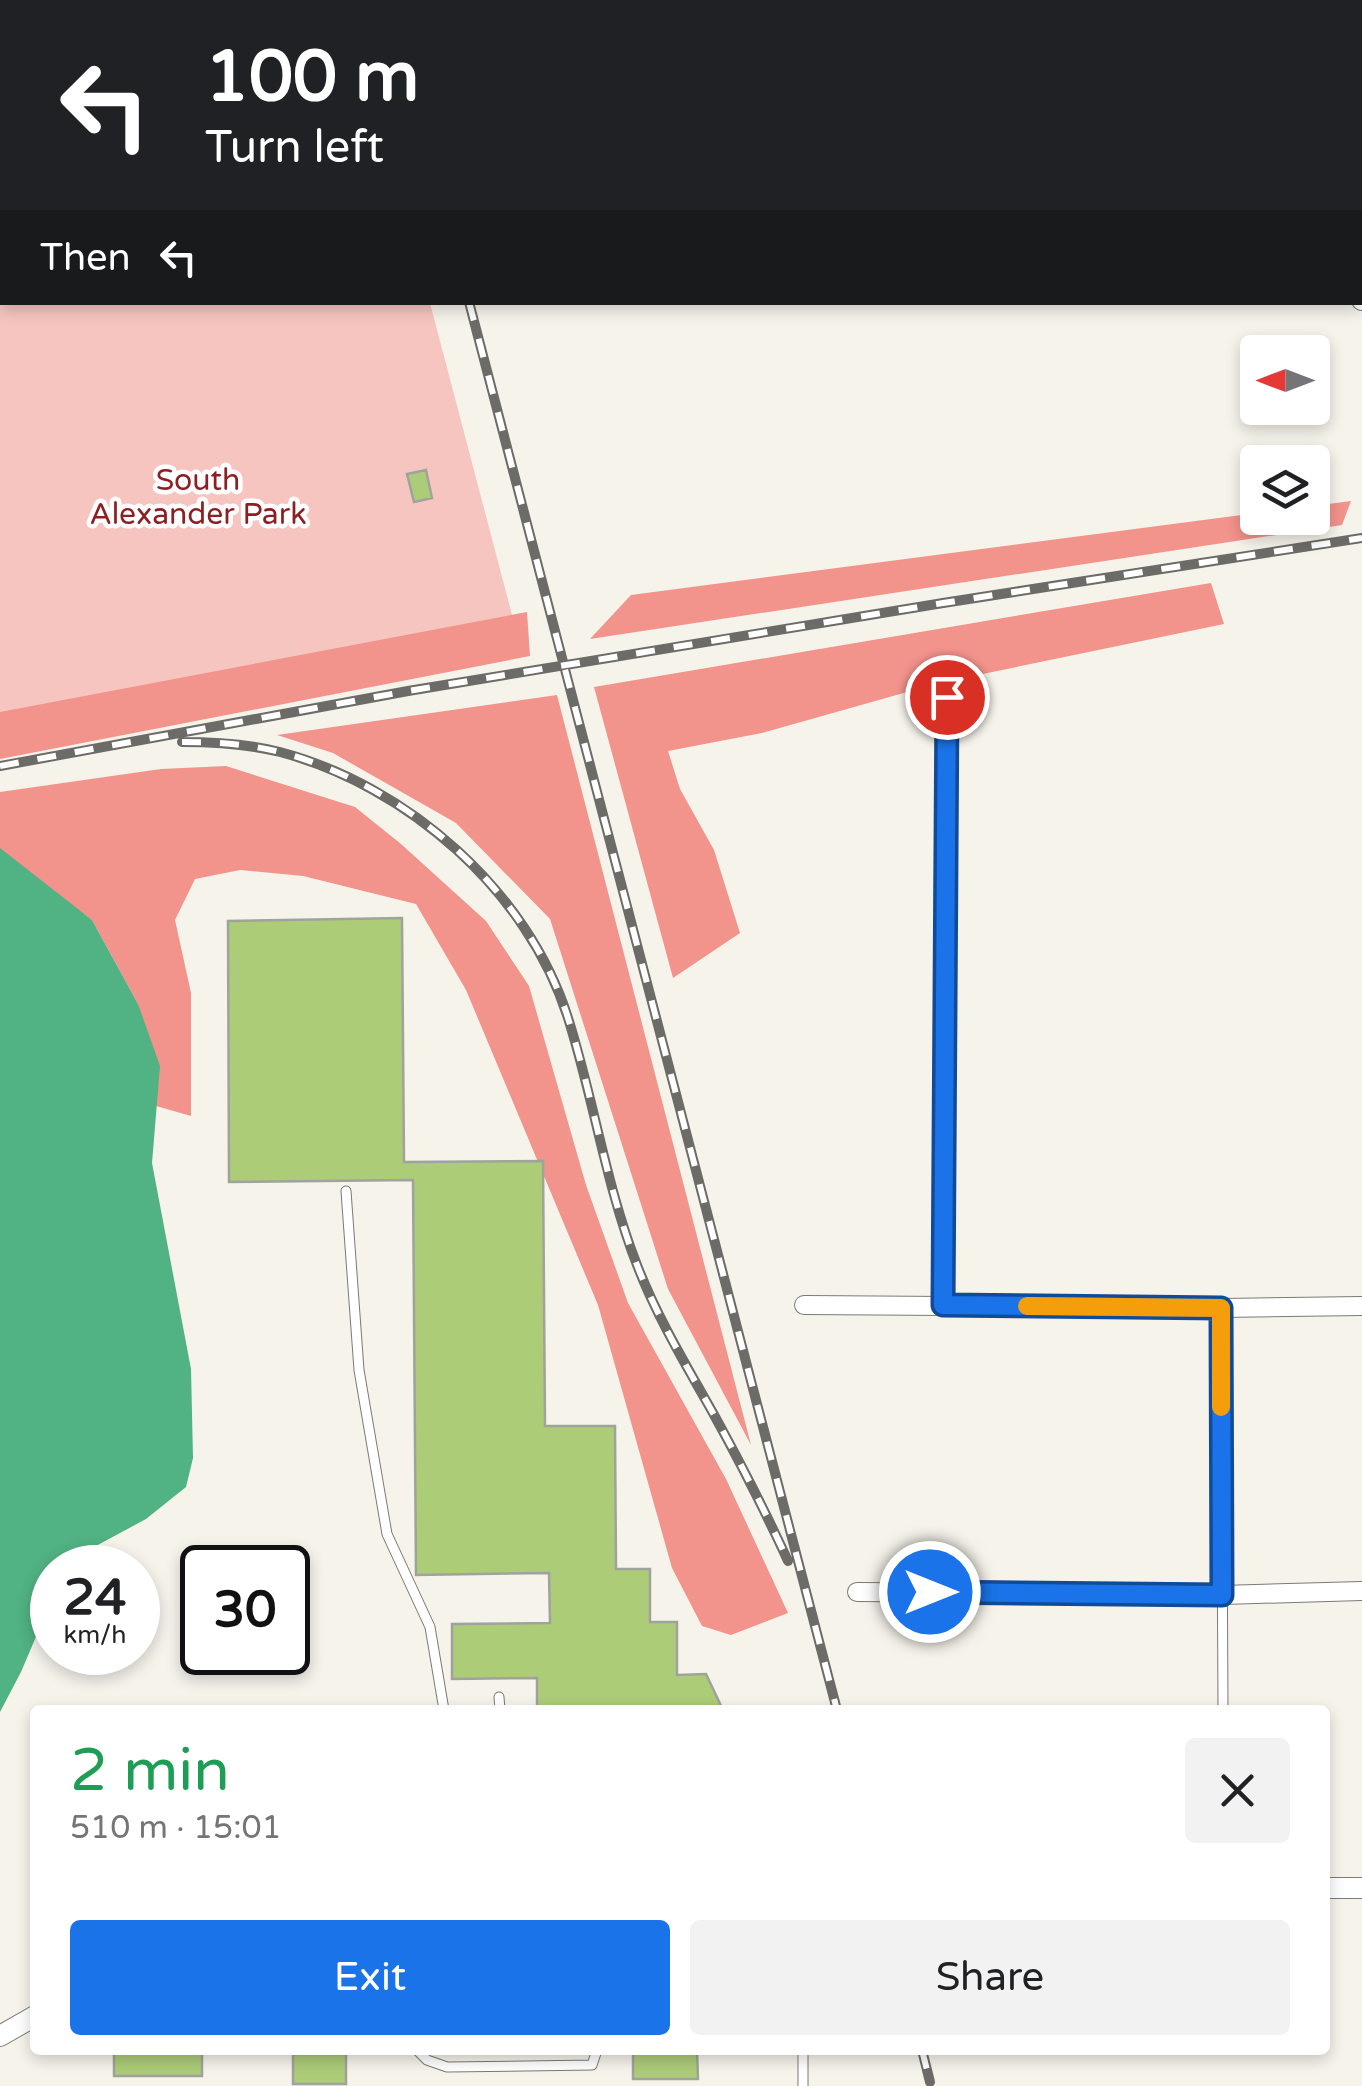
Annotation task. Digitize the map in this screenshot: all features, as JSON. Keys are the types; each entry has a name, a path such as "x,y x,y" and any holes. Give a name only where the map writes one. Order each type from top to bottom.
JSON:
{"street":[{"path":"943,1305 947,697"},
{"path":"804,1305 1362,1306"},
{"path":"857,1592 1222,1595 1362,1591"},
{"path":"1330,1888 1362,1888"},
{"path":"0,2036 30,2019"}],"lane":[{"path":"346,1191 359,1370 387,1534 430,1627 443,1705"},
{"path":"1221,1308 1223,1705"},
{"path":"500,1697 500,1705"},
{"path":"422,2055 448,2067 592,2065 595,2055"},
{"path":"803,2086 804,2055"}],"green space":[{"name":"South Alexander Park","path":"0,305 431,305 517,634 0,736"}],"shaded area":[{"path":"1351,501 1342,525 1330,527 1330,504"},
{"path":"1240,515 1240,535 1276,535 590,639 631,595"},
{"path":"1211,583 1224,624 939,683 762,733 668,751 680,789 714,850 740,933 673,978 594,687"},
{"path":"527,612 530,656 0,759 0,712"},
{"path":"557,695 751,1445 668,1289 550,919 456,823 333,753 277,735"},
{"path":"226,766 355,807 486,921 529,986 586,1185 628,1303 726,1479 788,1613 731,1635 702,1626 672,1568 598,1305 466,990 416,904 303,876 240,870 195,879 175,920 191,993 191,1116 156,1106 138,1004 92,920 0,853 0,792 161,769"},
{"path":"0,848 92,920 138,1004 160,1066 152,1163 191,1369 193,1458 186,1487 146,1519 98,1545 30,1545 30,1651 0,1712"}],"building":[{"path":"426,470 432,498 414,502 407,474"},
{"path":"402,918 404,1162 543,1161 545,1426 615,1426 616,1569 650,1569 650,1622 677,1622 677,1675 706,1674 721,1705 537,1705 537,1678 452,1679 452,1624 550,1623 549,1573 416,1575 413,1180 229,1182 228,921"},
{"path":"114,2055 202,2055 202,2076 114,2076"},
{"path":"293,2055 346,2055 346,2084 293,2084"},
{"path":"633,2055 697,2055 698,2079 633,2079"}],"railway":[{"path":"470,305 836,1705"},
{"path":"0,766 408,691 1362,538"},
{"path":"182,742 280,752 373,790 457,850 493,887 524,928 549,972 568,1018 617,1205 645,1284 788,1561"},
{"path":"923,2055 930,2082"}],"slow traffic":[{"path":"1027,1306 1221,1308 1221,1407"}],"route":[{"path":"930,1592 1222,1595 1221,1308 943,1305 947,697"}]}
